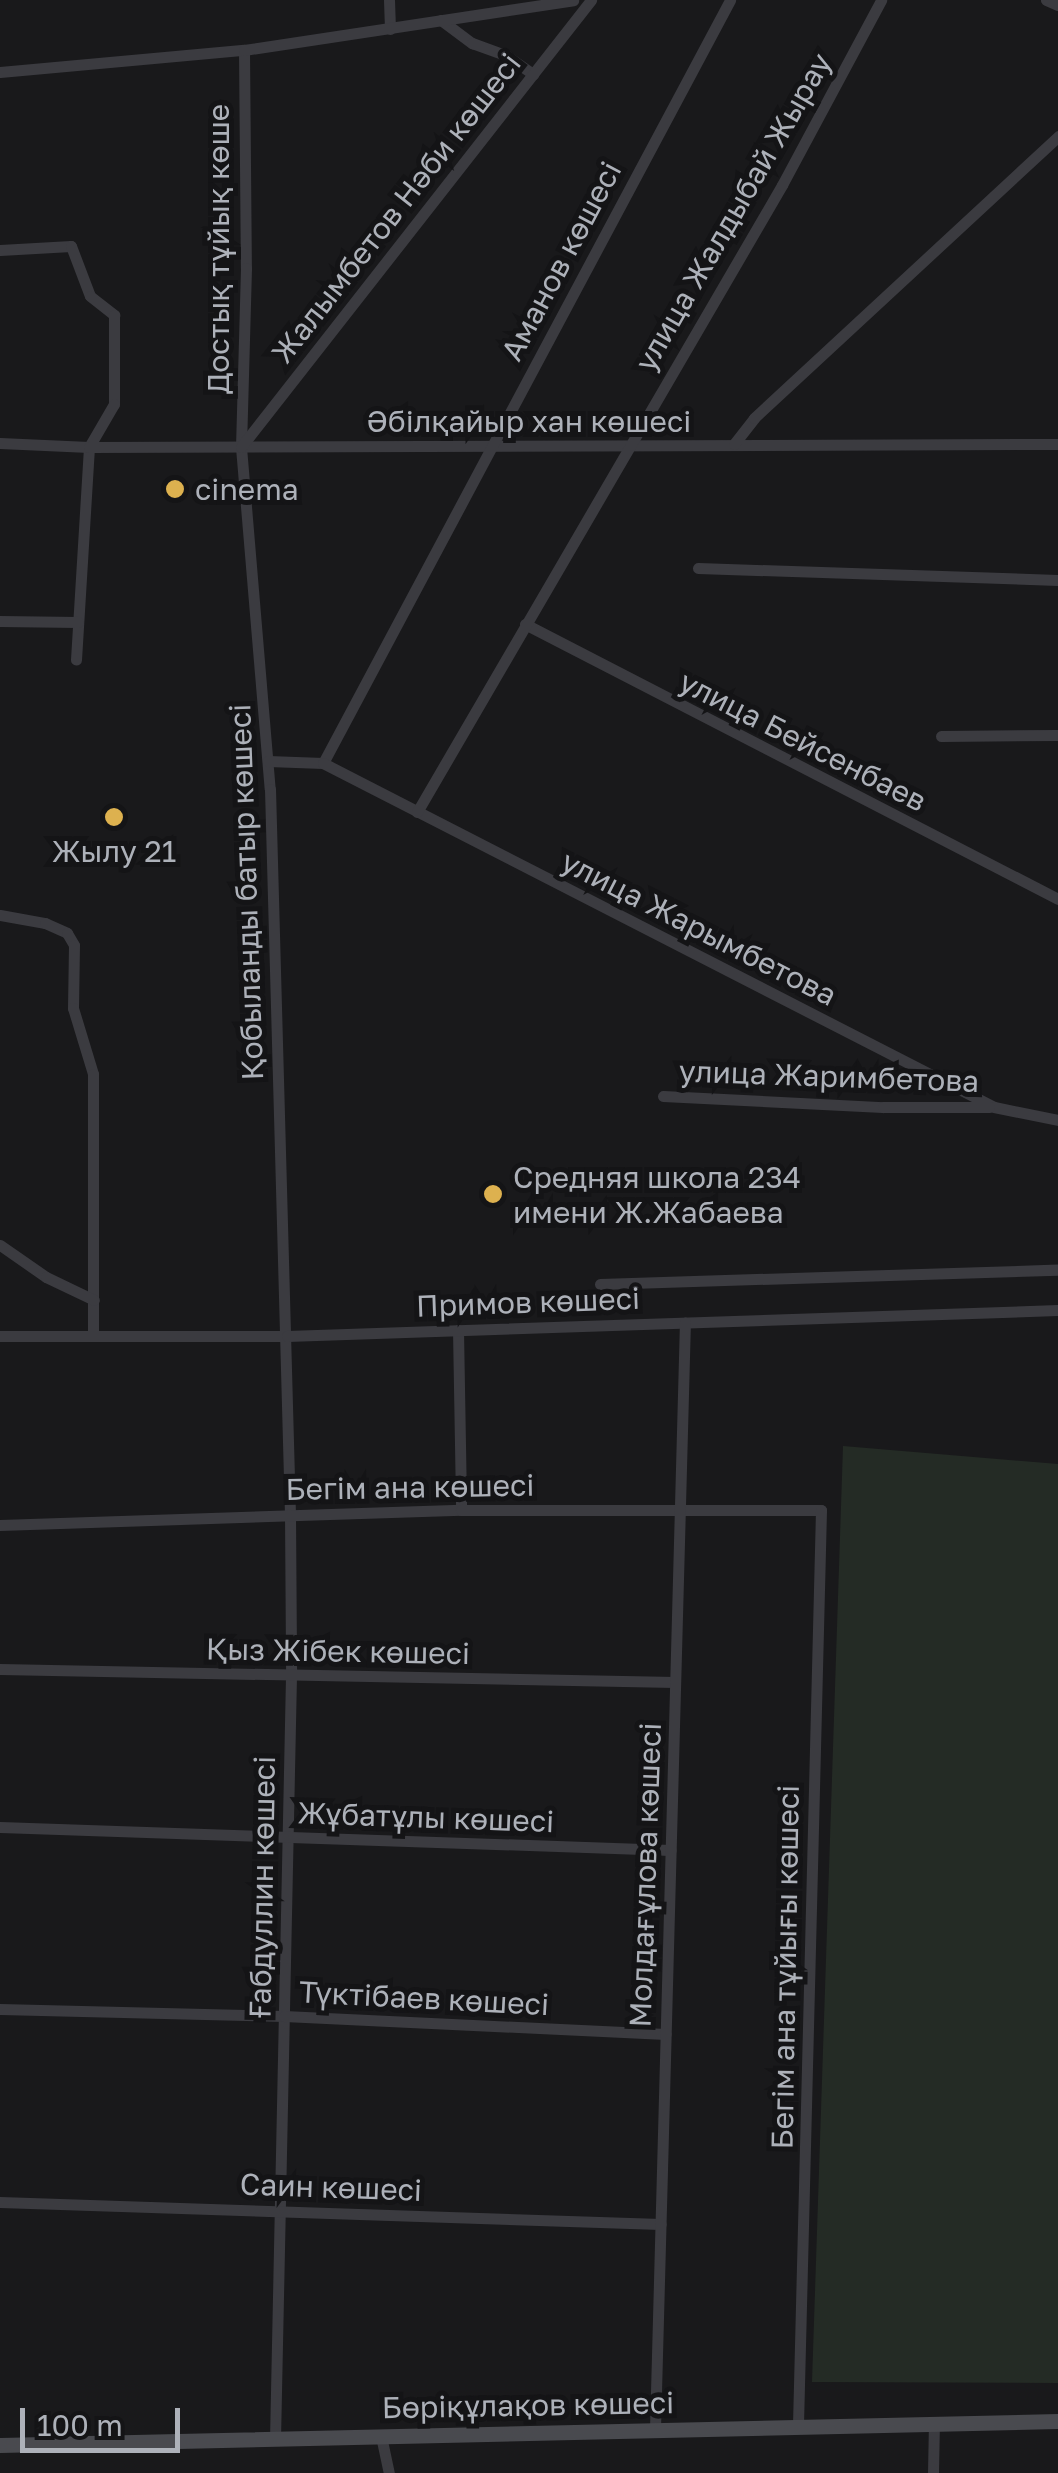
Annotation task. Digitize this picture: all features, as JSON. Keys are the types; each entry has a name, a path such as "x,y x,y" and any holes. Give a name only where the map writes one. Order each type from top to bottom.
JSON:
{"street":[{"path":"389,0 390,29"},
{"path":"0,72 244,50 574,0"},
{"name":"Жалымбетов Нәби көшесі","path":"241,447 591,0"},
{"name":"Аманов көшесі","path":"323,763 730,0"},
{"name":"улица Жалдыбай Жырау","path":"417,812 782,184 881,0"},
{"path":"1046,0 1058,5"},
{"path":"441,20 472,43 507,56 533,74"},
{"name":"Достық тұйық көше","path":"241,447 246,268 244,50"},
{"path":"734,444 754,418 1058,136"},
{"path":"0,250 71,246 90,296 114,315 114,404 88,447 76,660"},
{"name":"Әбілқайыр хан көшесі","path":"0,443 88,447 1058,444"},
{"name":"Қобыланды батыр көшесі","path":"241,447 268,761 287,1336"},
{"path":"698,568 1058,580"},
{"path":"0,621 78,622"},
{"name":"улица Бейсенбаев","path":"525,624 1058,899"},
{"path":"941,736 1058,735"},
{"path":"268,761 323,763"},
{"name":"улица Жарымбетова","path":"323,763 994,1107 1058,1120"},
{"path":"0,915 45,923 68,933 74,945 72,1008 93,1074 93,1336"},
{"name":"улица Жаримбетова","path":"664,1096 883,1107 994,1107"},
{"path":"0,1244 46,1278 94,1300"},
{"path":"600,1284 1058,1270"},
{"name":"Примов көшесі","path":"0,1336 287,1336 1058,1310"},
{"name":"Молдағұлова көшесі","path":"655,2429 676,1507 685,1322"},
{"path":"458,1330 461,1510"},
{"name":"Ғабдуллин көшесі","path":"275,2439 292,1676 287,1336"},
{"name":"Бегім ана көшесі","path":"0,1525 461,1510 821,1510"},
{"name":"Бегім ана тұйығы көшесі","path":"798,2426 821,1510"},
{"name":"Қыз Жібек көшесі","path":"0,1669 675,1682"},
{"name":"Жұбатұлы көшесі","path":"0,1827 671,1850"},
{"name":"Түктібаев көшесі","path":"0,2009 284,2016 666,2034"},
{"name":"Саин көшесі","path":"0,2202 660,2224"},
{"name":"Бөріқұлақов көшесі","path":"0,2446 1058,2421"},
{"path":"933,2473 934,2423"},
{"path":"381,2436 389,2473"}],"shaded area":[{"path":"843,1446 1058,1464 1058,2383 812,2382"}],"place":[{"name":"cinema","path":"175,489"},
{"name":"Жылу 21","path":"114,817"},
{"name":"Средняя школа 234 имени Ж.Жабаева","path":"493,1194"}]}
